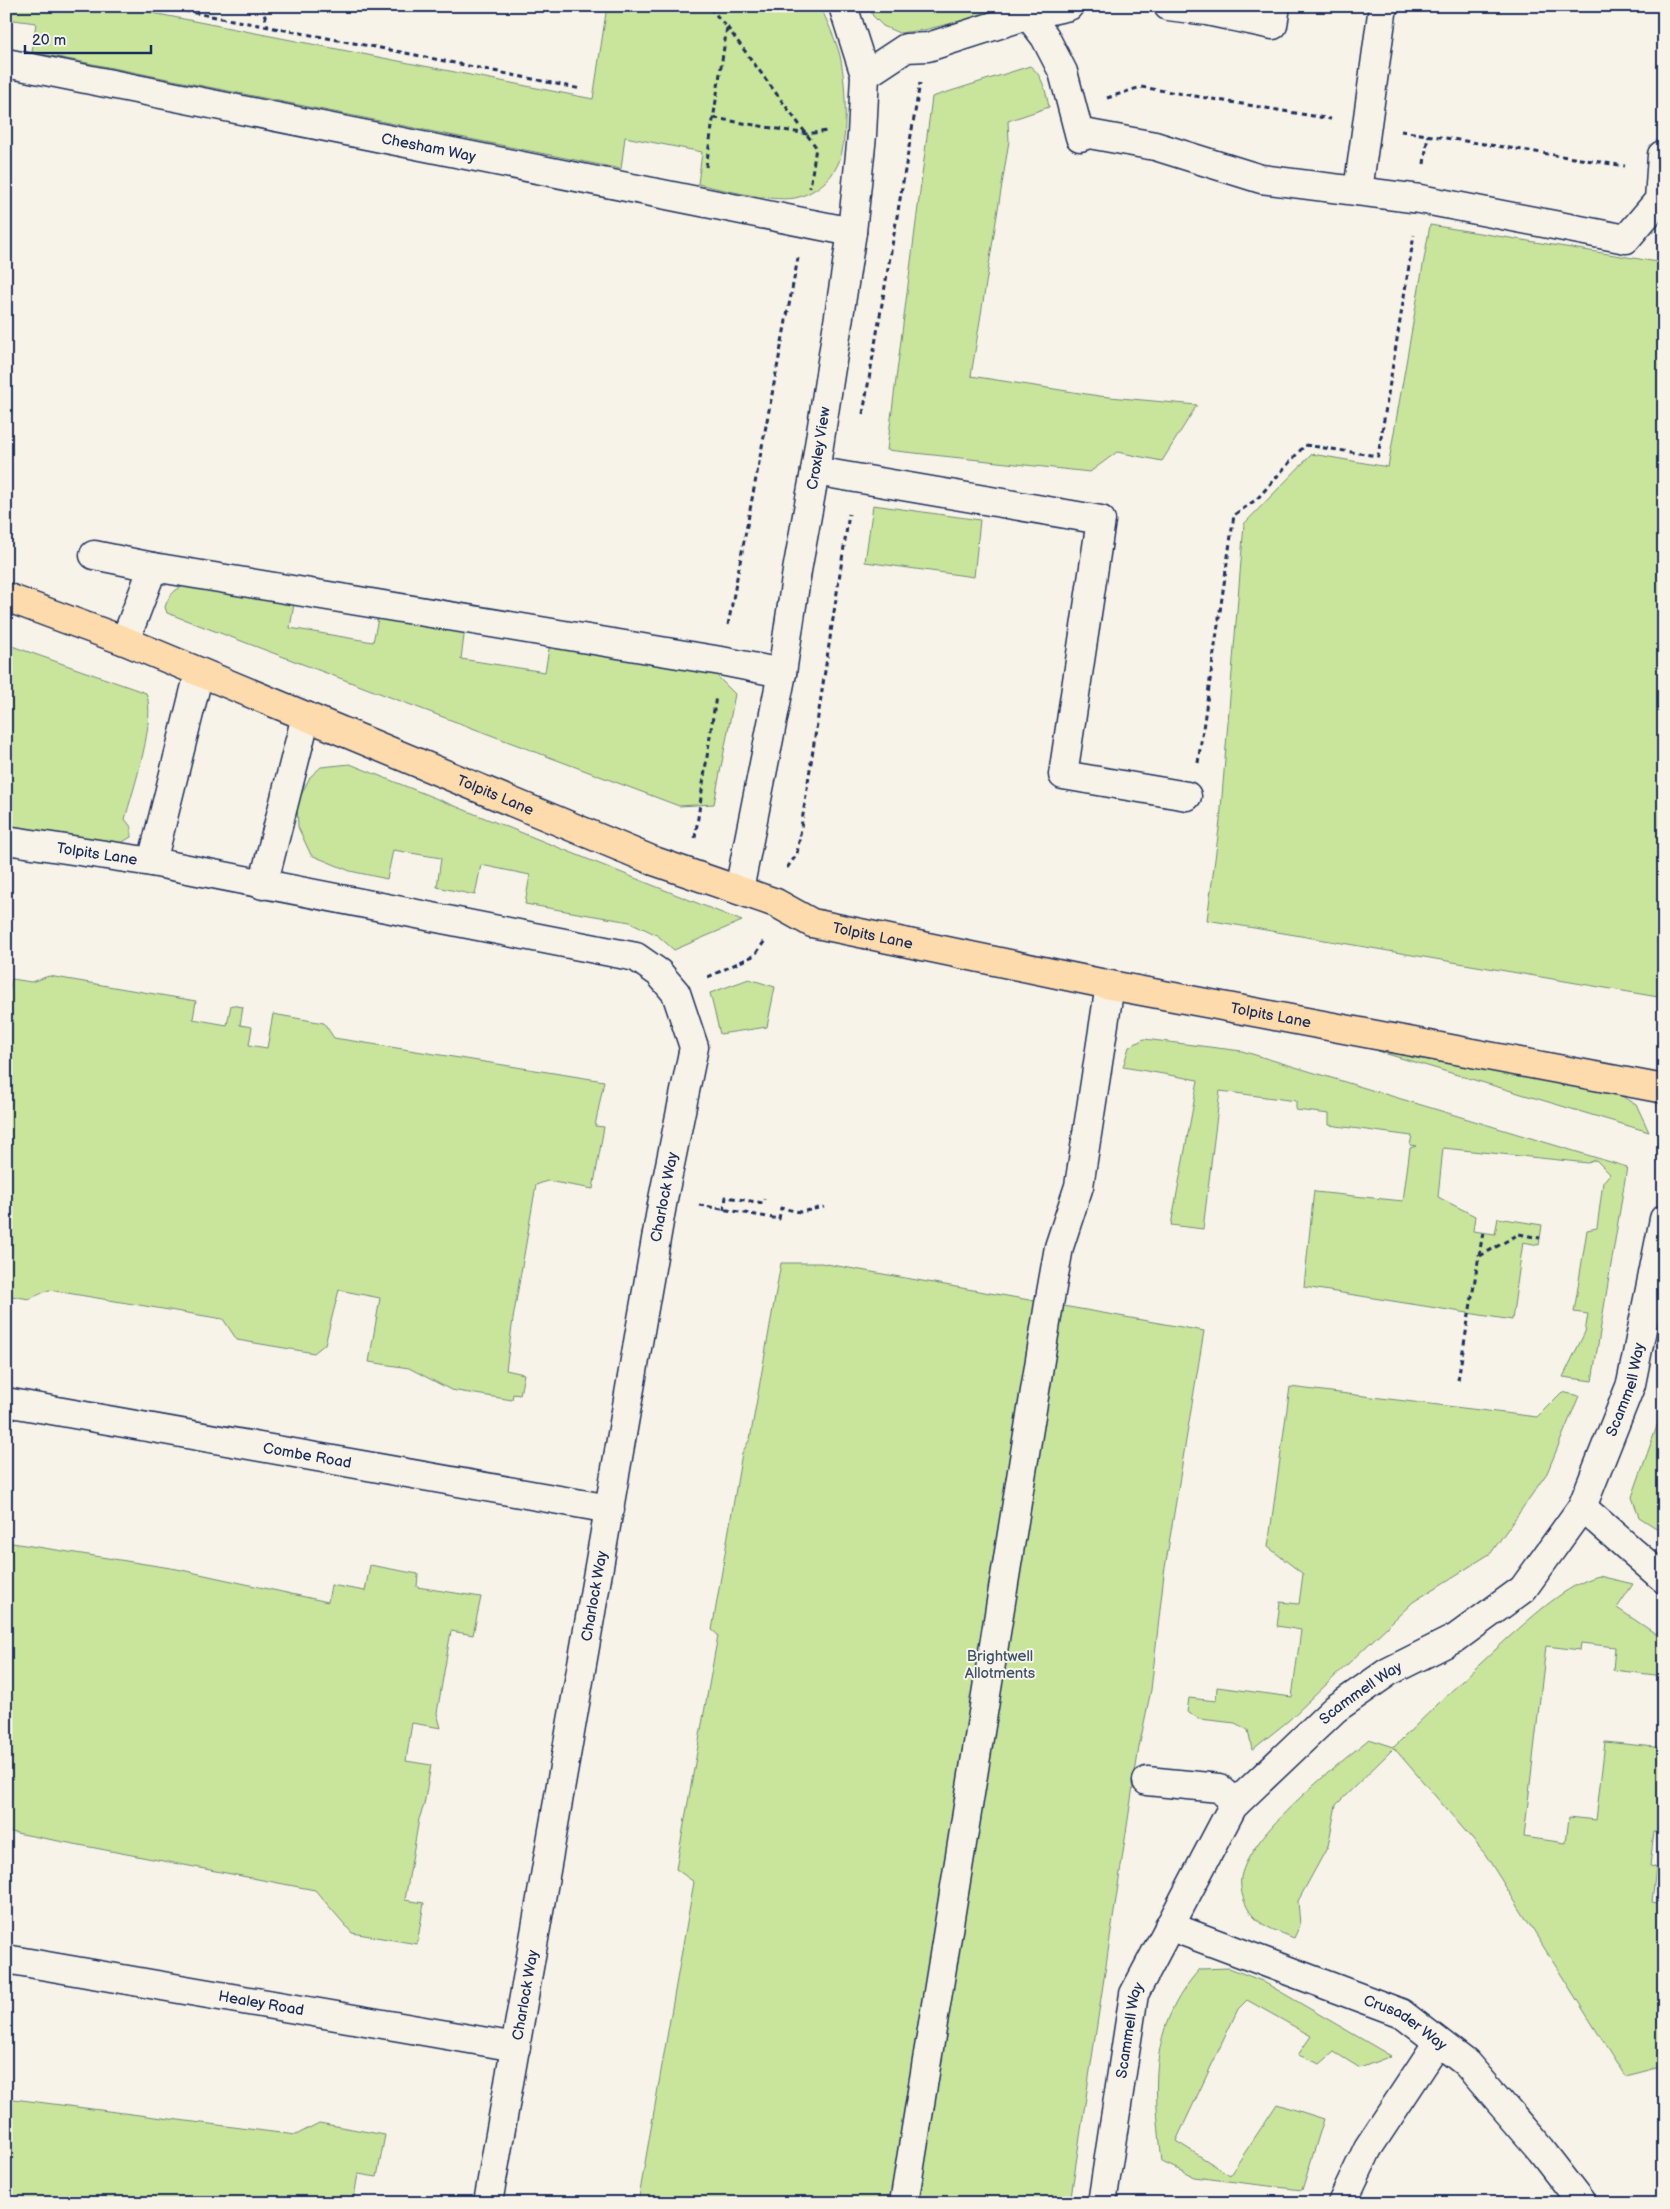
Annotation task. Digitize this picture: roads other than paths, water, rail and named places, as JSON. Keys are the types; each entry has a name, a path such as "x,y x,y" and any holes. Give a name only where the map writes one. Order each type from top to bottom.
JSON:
{"main road":[{"name":"Tolpits Lane","path":"6,597 125,641 654,861 776,903 812,923 1110,985 1664,1090"}],"street":[{"name":"Croxley View","path":"739,890 782,673 852,232 862,135 865,75 843,6"},
{"path":"865,75 906,48 928,47 1028,15 1069,6"},
{"path":"1168,6 1207,11 1273,24 1276,6"},
{"path":"1358,191 1383,6"},
{"path":"1028,15 1045,37 1063,72 1080,136 1089,134 1155,146 1261,179 1420,199 1626,239 1659,200 1663,157"},
{"name":"Chesham Way","path":"6,63 852,232"},
{"path":"815,471 1101,520 1063,776 1181,795"},
{"path":"94,555 153,567 721,661 782,673"},
{"path":"125,641 153,567"},
{"path":"152,862 199,673"},
{"path":"263,885 306,716"},
{"name":"Tolpits Lane","path":"6,840 152,862 636,957 659,973 676,993"},
{"path":"904,2203 1049,1304 1060,1247 1079,1186 1110,985"},
{"name":"Charlock Way","path":"488,2203 663,1199 694,1047 676,993"},
{"name":"Scammell Way","path":"1102,2203 1134,1994 1233,1806 1336,1709 1388,1672 1456,1638 1523,1589 1582,1507 1631,1384 1664,1219"},
{"name":"Combe Road","path":"6,1402 610,1509"},
{"path":"1582,1507 1664,1579"},
{"path":"1147,1781 1219,1788 1236,1802"},
{"name":"Crusader Way","path":"1169,1926 1401,2013 1466,2063 1541,2150 1582,2203"},
{"name":"Healey Road","path":"6,1959 516,2047"},
{"path":"1342,2203 1368,2148 1438,2042"}],"park label":[{"name":"Brightwell Allotments","path":"1000,1664"}]}
